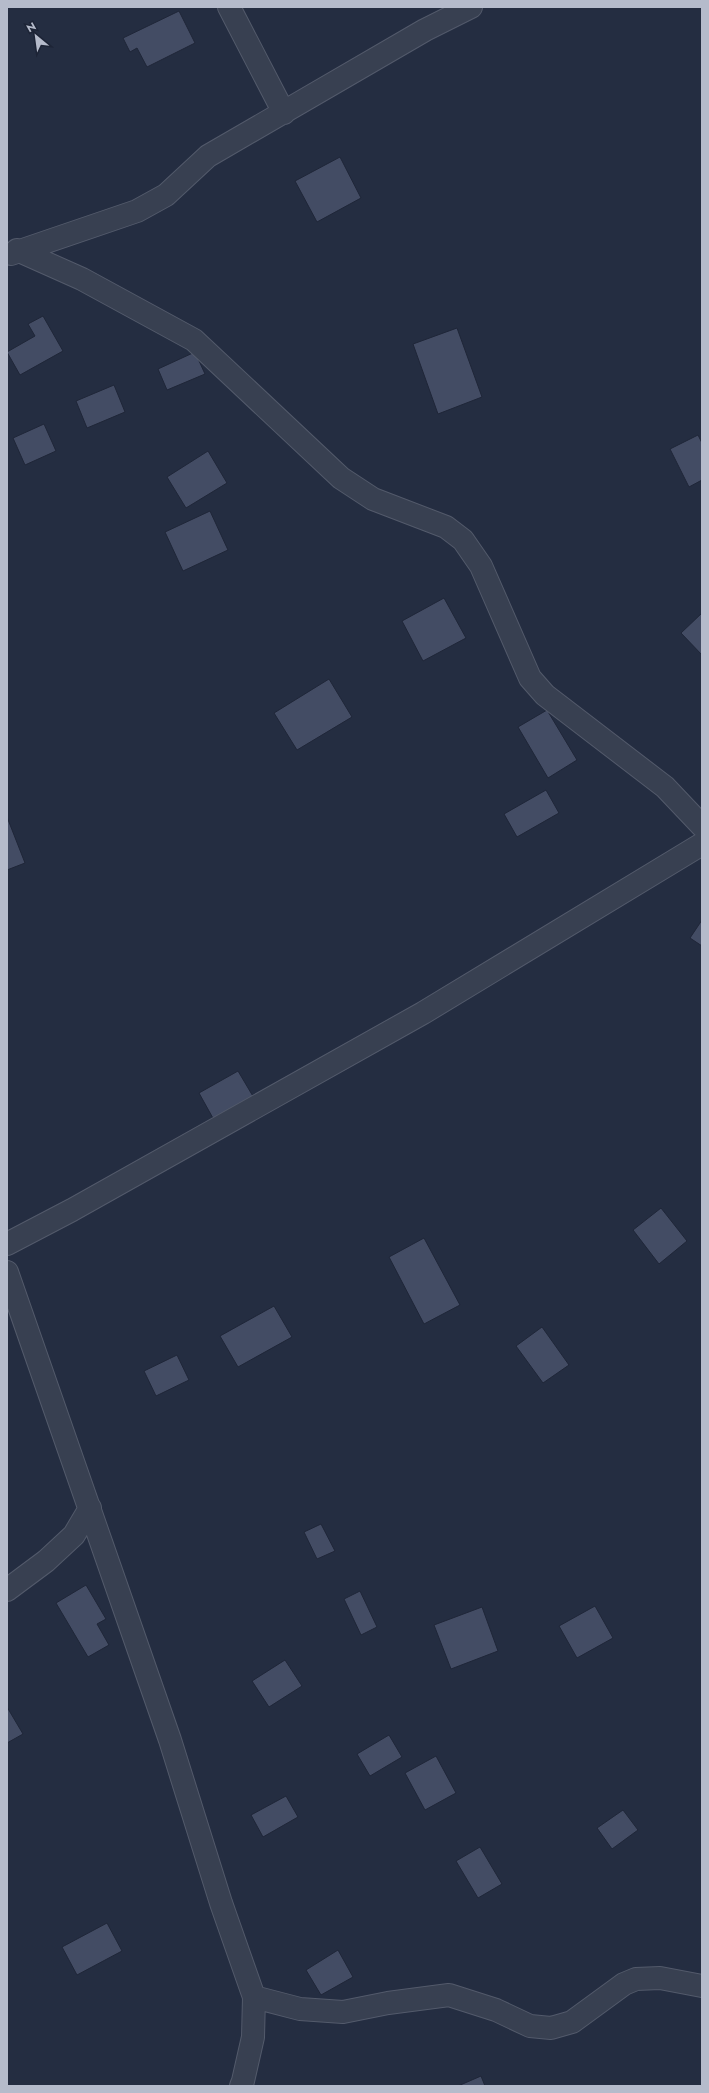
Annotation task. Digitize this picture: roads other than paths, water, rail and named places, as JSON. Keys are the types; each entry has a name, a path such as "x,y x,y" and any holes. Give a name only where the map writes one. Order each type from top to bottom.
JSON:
{"street":[{"path":"229,7 284,113"},
{"path":"12,253 137,211 166,195 208,156 426,30 470,7"},
{"path":"12,253 82,279 194,340 341,478 373,499 446,527 463,540 481,566 530,678 545,695 665,787 702,826"},
{"path":"7,1244 72,1210 423,1013 702,844"},
{"path":"7,1272 170,1740 222,1903 254,1997 253,2037 244,2081 241,2086"},
{"path":"7,1590 46,1561 74,1535 90,1508"},
{"path":"254,1997 300,2009 343,2012 388,2003 449,1995 496,2010 530,2026 551,2028 572,2022 624,1984 636,1979 660,1978 702,1986"}]}
